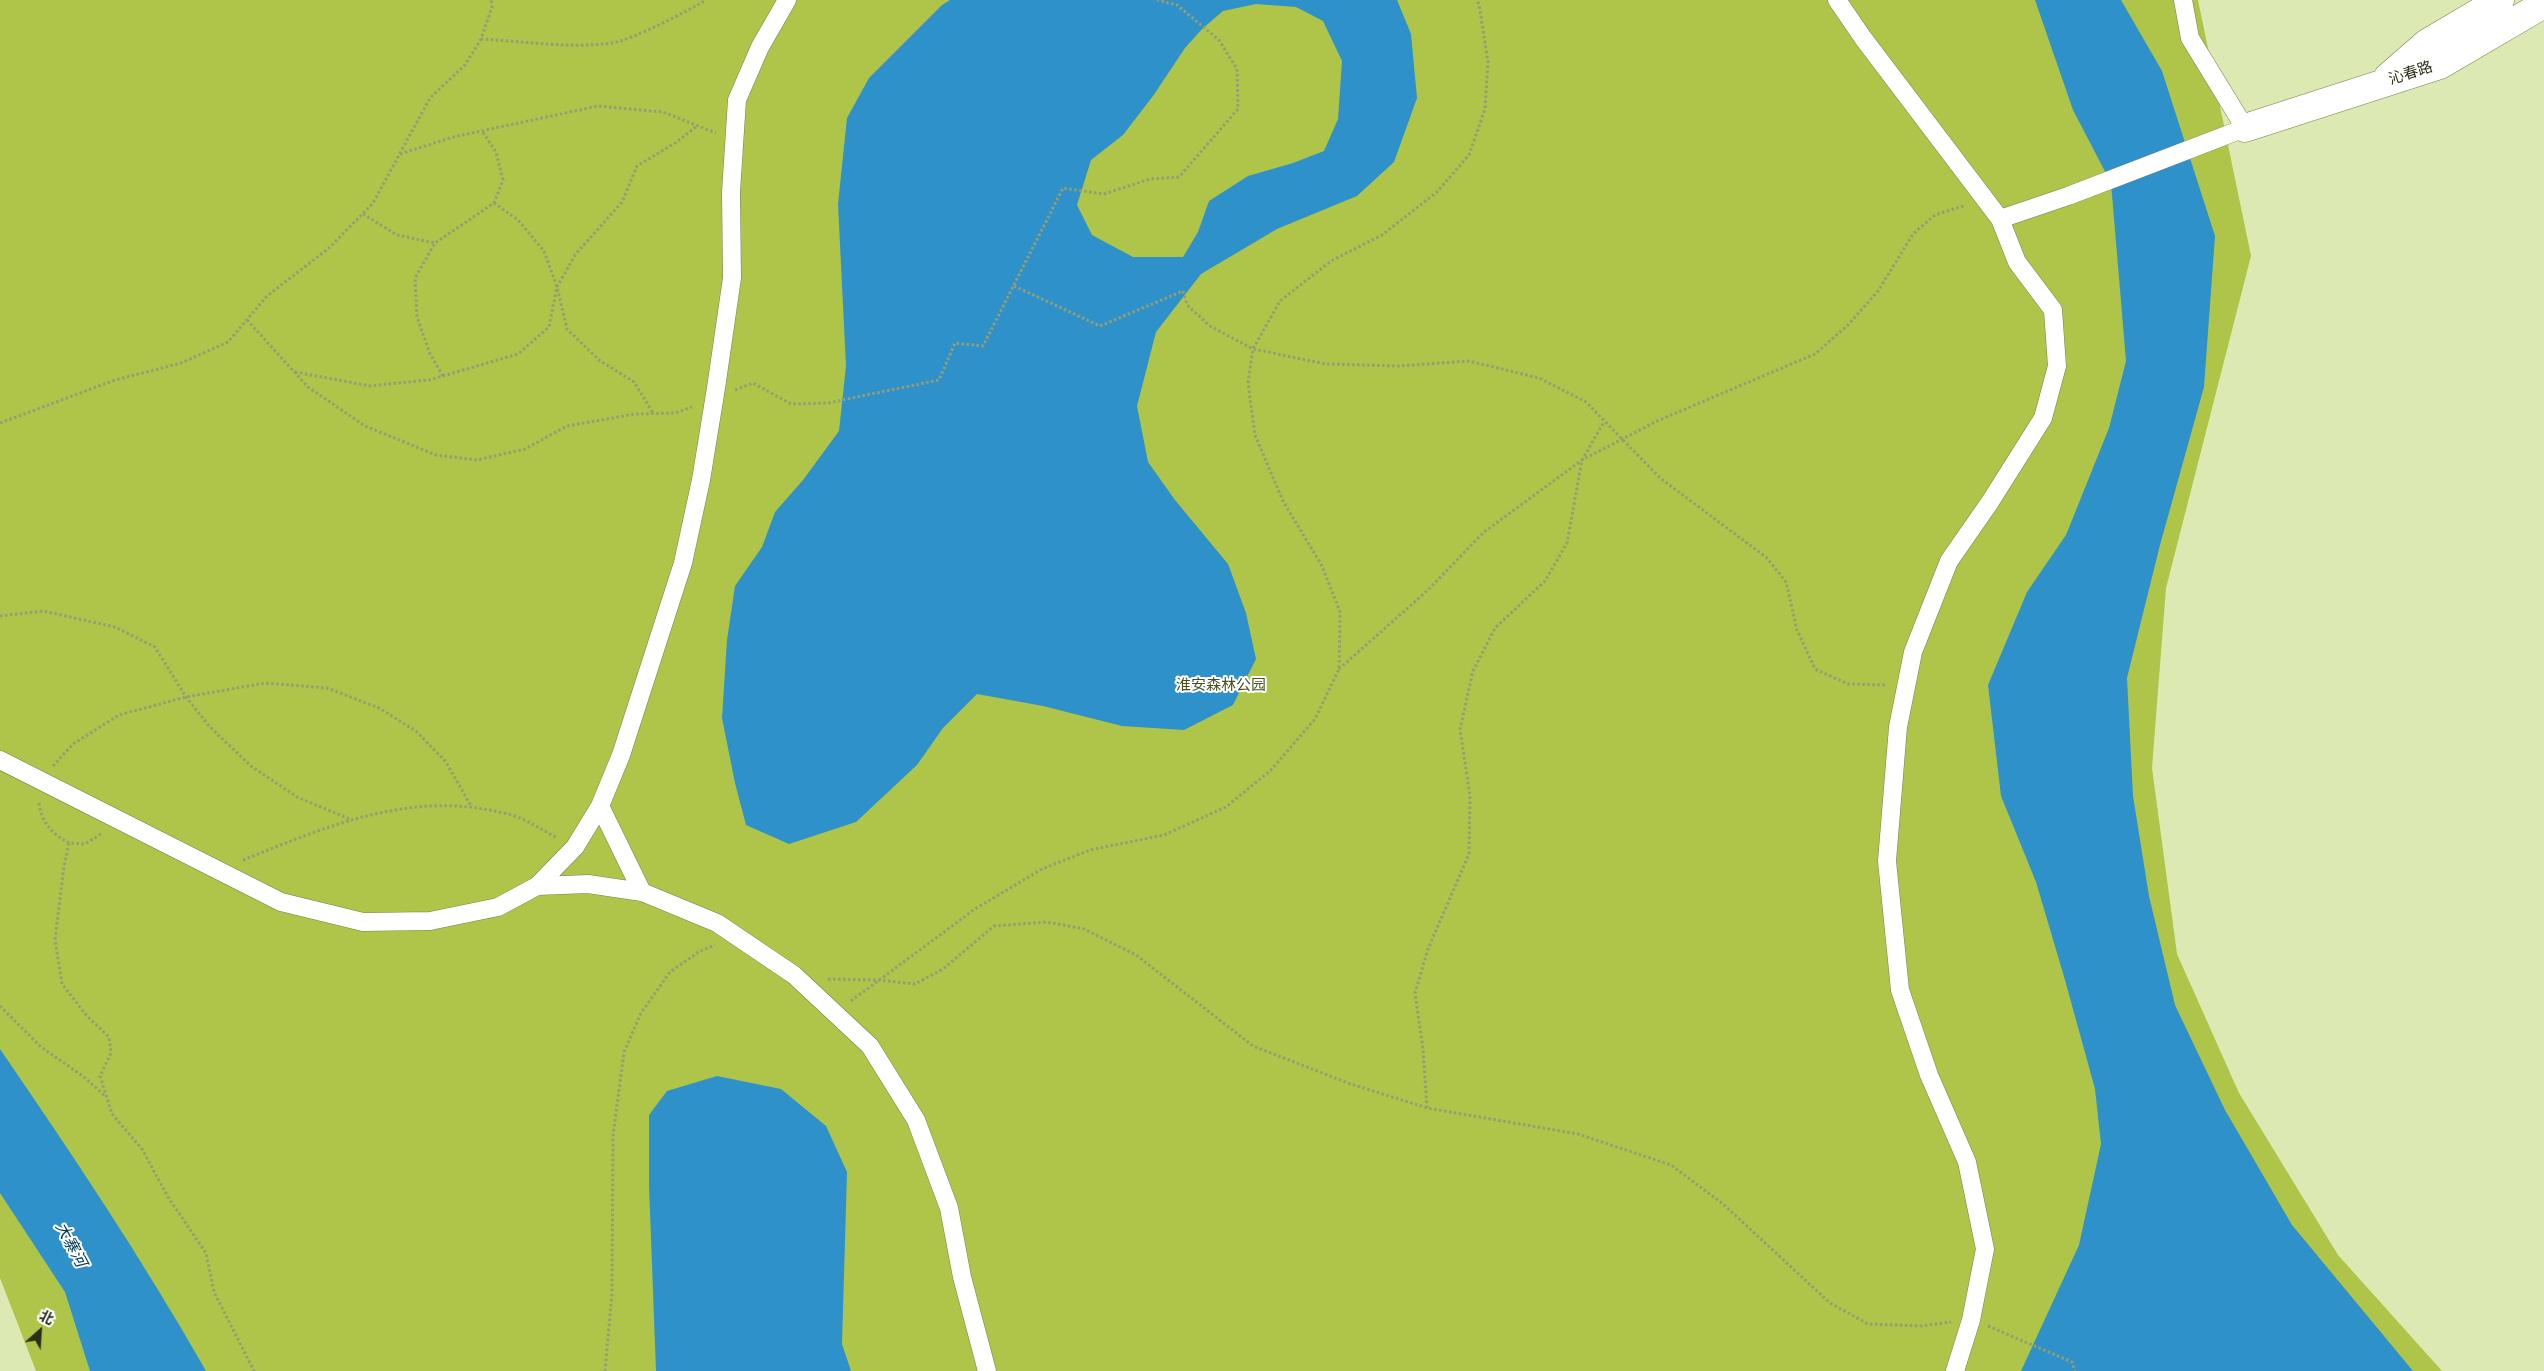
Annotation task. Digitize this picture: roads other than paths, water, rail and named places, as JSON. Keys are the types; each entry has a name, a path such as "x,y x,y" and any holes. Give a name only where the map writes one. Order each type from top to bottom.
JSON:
{"street":[{"path":"0,760 216,871 281,902 363,922 430,921 498,907 537,886 575,847 600,806 621,755 684,563 701,480 732,278 732,192 737,100 760,47 787,0"},
{"path":"1837,0 1863,38 2000,219 2017,262 2053,310 2057,366 2043,418 1990,502 1949,561 1913,652 1898,727 1888,870 1900,990 1929,1075 1967,1162 1985,1249 1971,1320 1955,1371"},
{"path":"2183,0 2190,38 2246,128"},
{"name":"沁春路","path":"2379,85 2427,43 2500,0"},
{"name":"沁春路","path":"2379,85 2440,65 2544,4"},
{"path":"2000,219 2068,196 2246,128 2379,85"},
{"path":"600,806 642,892"},
{"path":"537,886 588,884 642,892 717,923 794,975 870,1046 916,1120 949,1208 962,1277 987,1371"}],"water":[{"path":"950,0 1397,0 1411,34 1417,98 1394,162 1357,196 1277,229 1201,274 1156,332 1137,406 1148,462 1175,500 1228,564 1246,613 1256,659 1233,705 1184,730 1122,726 1043,706 977,694 943,728 917,765 856,822 789,844 746,825 735,783 722,718 727,640 735,586 762,547 775,512 803,480 839,431 846,366 838,204 847,118 869,78 942,5","holes":["1256,4 1296,7 1323,21 1342,61 1338,119 1324,151 1293,163 1248,176 1209,201 1198,232 1183,257 1133,257 1092,235 1077,205 1091,160 1123,135 1153,96 1185,48 1202,29 1223,11"]},
{"path":"2035,0 2121,0 2162,71 2215,236 2204,387 2160,545 2127,678 2133,796 2149,896 2175,1005 2225,1110 2292,1225 2413,1371 2021,1371 2079,1245 2101,1144 2095,1089 2065,980 2036,882 2001,796 1988,685 2027,592 2066,535 2109,428 2126,361 2111,183 2073,110"},
{"name":"大寨河","path":"0,1049 106,1208 206,1371 90,1371 65,1292 0,1193"},
{"path":"717,1076 781,1089 826,1126 847,1172 842,1344 851,1371 656,1371 649,1185 649,1115 667,1091"}],"park label":[{"name":"淮安森林公园","path":"1221,686"}]}
